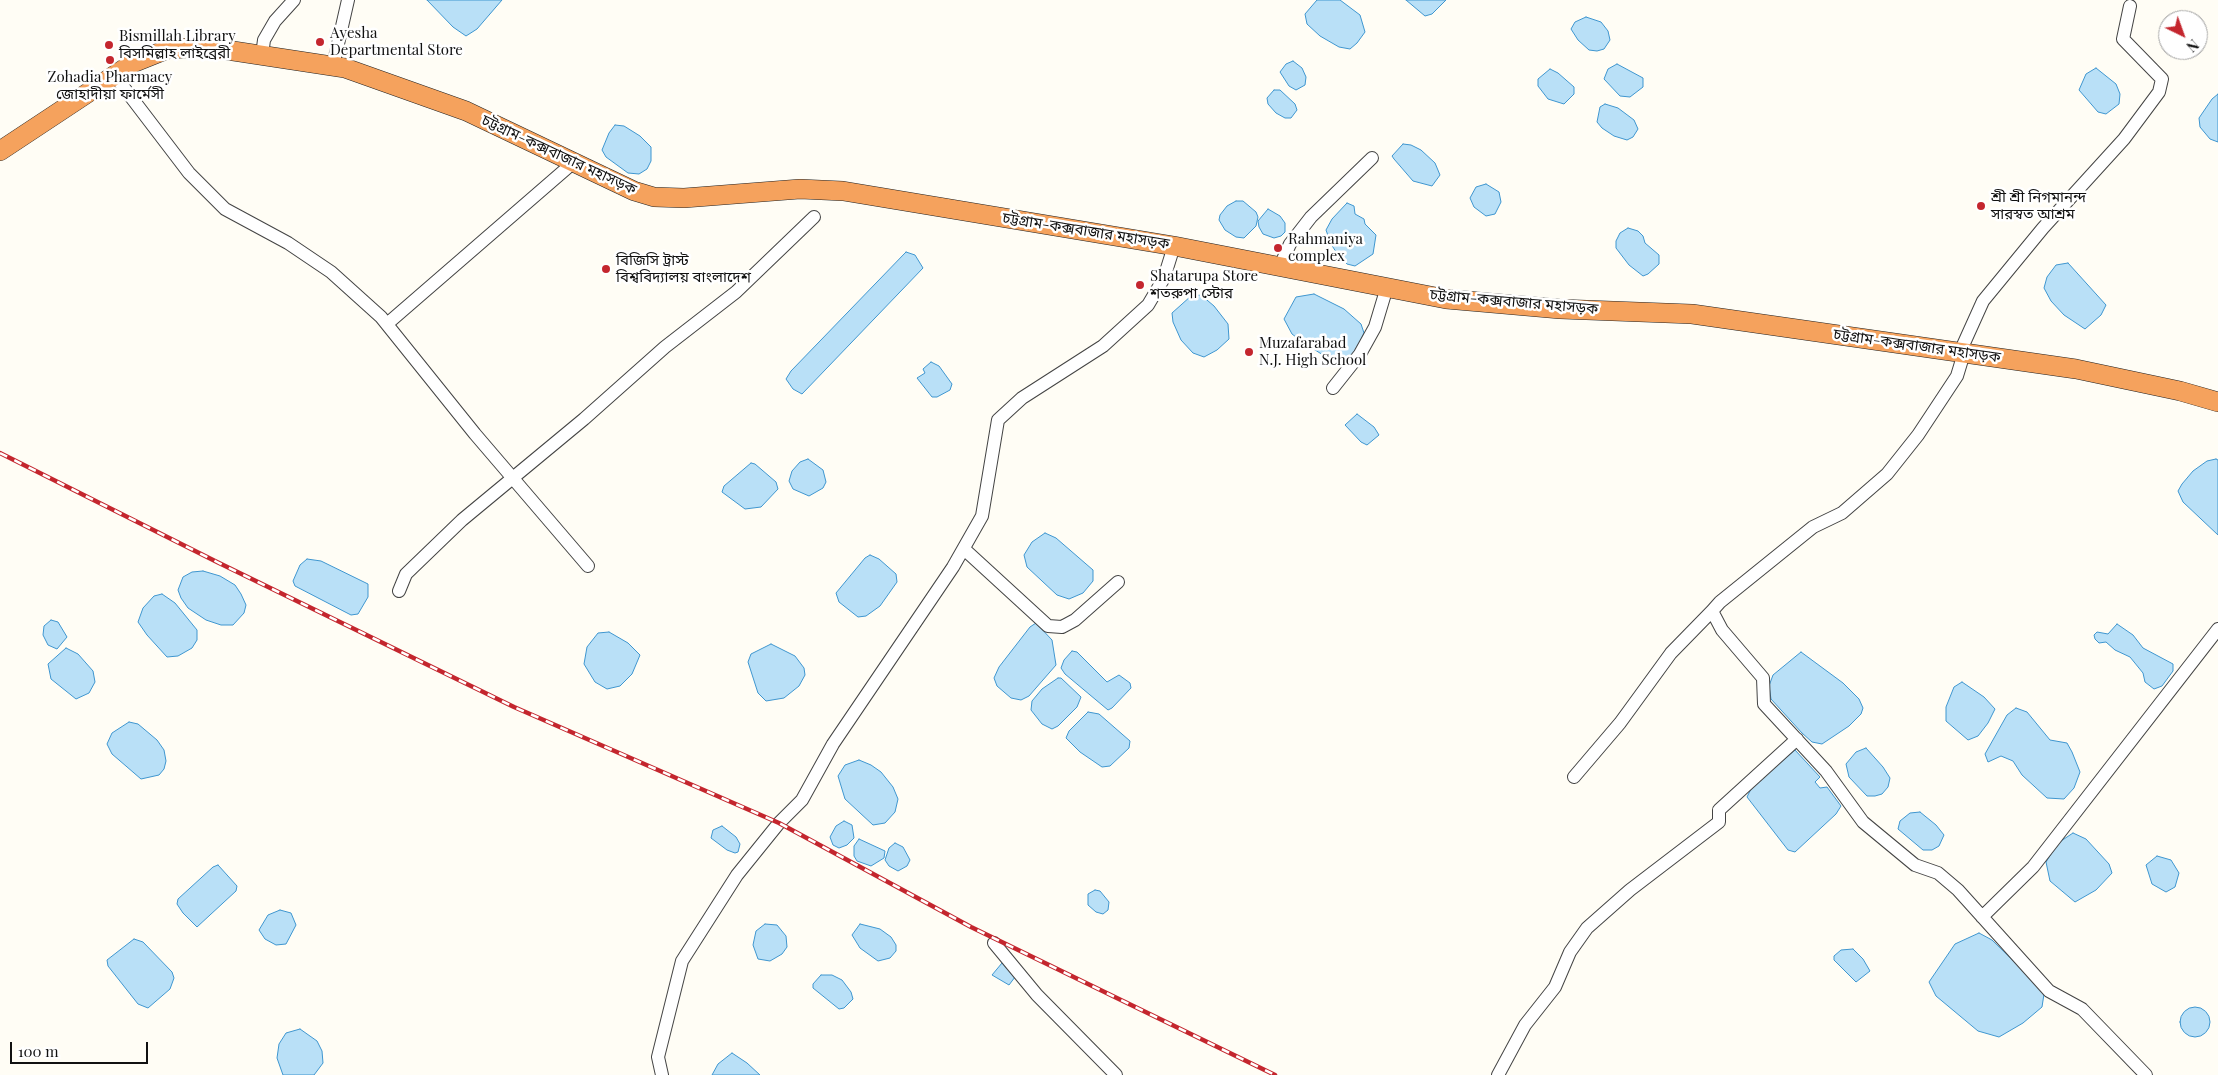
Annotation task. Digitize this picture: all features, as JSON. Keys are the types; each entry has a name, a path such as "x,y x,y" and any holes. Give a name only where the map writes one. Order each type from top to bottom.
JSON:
{"highway":[{"name":"চট্টগ্রাম-কক্সবাজার মহাসড়ক","path":"0,151 133,63 168,49 207,47 345,68 466,111 634,191 654,197 684,198 800,189 843,191 1174,246 1446,299 1541,307 1692,314 2076,369 2180,391 2218,402"}],"street":[{"path":"262,55 264,40 275,21 294,0"},
{"path":"333,66 348,0"},
{"path":"1574,777 1620,723 1671,653 1720,602 1813,527 1842,513 1886,474 1918,435 1957,376 1962,353 1983,302 2043,228 2124,139 2159,92 2162,79 2123,39 2130,6"},
{"path":"115,76 189,173 225,209 288,243 331,272 387,324 512,479 588,566"},
{"path":"1280,266 1290,244 1311,217 1372,158"},
{"path":"387,324 574,162"},
{"path":"399,591 406,574 462,520 665,347 736,292 814,217"},
{"path":"662,1075 658,1057 682,961 737,875 779,822 802,800 834,744 964,549 982,516 998,420 1022,398 1103,346 1148,305 1164,278 1174,246"},
{"path":"1333,388 1360,354 1375,327 1387,287"},
{"path":"964,549 1048,626 1062,627 1075,620 1118,582"},
{"path":"1712,611 1722,630 1763,678 1764,704 1826,772 1862,822 1915,865 1938,873 1958,890 2049,991 2082,1009 2146,1075"},
{"path":"1982,917 2033,867 2218,629"},
{"path":"1498,1075 1525,1025 1556,987 1570,952 1587,928 1630,890 1719,822 1719,810 1797,739"},
{"path":"994,943 1037,995 1116,1075"}],"water":[{"path":"427,0 502,0 477,29 466,36 453,27"},
{"path":"1317,0 1340,0 1360,15 1365,32 1350,49 1339,47 1320,36 1307,24 1305,14"},
{"path":"1406,0 1446,0 1432,14 1425,16"},
{"path":"1586,17 1601,22 1608,31 1610,40 1604,49 1597,51 1589,50 1578,40 1571,29 1575,22"},
{"path":"1293,61 1302,68 1306,77 1305,85 1296,90 1289,86 1280,72 1286,64"},
{"path":"1617,64 1643,78 1643,87 1630,97 1620,96 1604,79 1608,69"},
{"path":"2096,68 2116,84 2120,94 2119,104 2106,114 2098,112 2079,90 2086,74"},
{"path":"1550,69 1558,73 1574,87 1574,94 1564,104 1548,99 1538,86 1538,79"},
{"path":"1274,90 1280,90 1295,104 1297,110 1291,118 1285,118 1276,113 1268,104 1267,98"},
{"path":"2218,94 2218,142 2210,139 2200,127 2199,118 2212,99"},
{"path":"1605,104 1618,108 1634,120 1638,129 1633,137 1627,140 1614,136 1602,128 1597,122 1600,107"},
{"path":"615,125 624,126 640,136 651,147 651,161 647,169 639,174 628,173 606,157 602,150 609,133"},
{"path":"1403,144 1411,145 1421,150 1435,163 1440,175 1432,186 1413,181 1394,159 1392,156"},
{"path":"1486,184 1499,192 1501,202 1495,214 1486,216 1474,207 1470,198 1476,187"},
{"path":"1236,201 1243,201 1256,212 1258,217 1256,226 1244,238 1236,237 1225,230 1219,220 1220,215 1227,206"},
{"path":"1347,203 1354,206 1355,214 1364,219 1365,224 1376,235 1373,254 1355,266 1347,264 1338,255 1331,244 1326,230 1332,219"},
{"path":"1268,209 1280,216 1285,223 1285,232 1281,236 1274,238 1263,234 1259,227 1258,221"},
{"path":"1628,228 1638,231 1643,236 1645,243 1659,255 1659,264 1643,276 1629,265 1616,248 1616,241 1620,233"},
{"path":"906,252 915,255 923,268 802,394 793,389 786,379 791,371"},
{"path":"2068,263 2106,305 2101,315 2085,329 2064,315 2051,301 2044,288 2047,277 2056,265"},
{"path":"1314,294 1344,309 1361,324 1364,333 1358,346 1349,359 1343,362 1331,360 1304,343 1292,334 1284,319 1296,297"},
{"path":"1201,295 1214,306 1228,324 1229,339 1217,350 1204,357 1193,353 1181,340 1173,322 1172,313 1191,296"},
{"path":"931,362 939,366 952,384 950,390 937,397 932,397 917,378 925,373 923,369"},
{"path":"1357,414 1374,427 1379,435 1367,445 1361,442 1345,425"},
{"path":"808,459 823,470 826,482 823,488 809,496 793,489 789,481 792,471 800,462"},
{"path":"2218,460 2218,535 2183,502 2178,491 2193,471 2207,461"},
{"path":"751,463 755,464 776,482 778,489 761,507 745,509 722,492 724,486"},
{"path":"1045,533 1056,538 1093,570 1093,581 1083,593 1069,599 1057,595 1027,567 1024,555 1032,542"},
{"path":"870,555 879,559 896,574 897,582 880,606 866,616 858,617 839,602 836,593 865,558"},
{"path":"307,559 321,561 368,584 368,597 358,614 351,615 295,586 293,581 300,565"},
{"path":"203,571 220,576 235,585 241,594 246,605 244,613 233,625 221,625 206,620 188,608 181,598 178,590 183,577 192,572"},
{"path":"162,594 175,603 197,630 197,640 192,648 178,656 167,657 138,622 143,608 154,596"},
{"path":"51,620 58,622 67,637 57,649 48,645 43,635 44,626"},
{"path":"1036,623 1052,640 1056,665 1029,696 1021,700 1011,698 997,686 994,678 999,667 1030,627"},
{"path":"2117,624 2133,635 2143,648 2173,664 2173,671 2162,686 2154,689 2145,682 2143,673 2130,657 2115,650 2106,642 2099,643 2095,639 2094,635 2097,632 2108,634"},
{"path":"609,632 628,643 640,655 632,674 620,686 607,689 595,682 584,664 587,647 598,633"},
{"path":"771,644 795,656 804,668 805,675 799,686 784,698 766,701 758,693 748,662 751,654"},
{"path":"66,648 78,654 93,671 95,682 89,693 76,699 51,679 48,664"},
{"path":"1072,651 1077,652 1107,682 1119,675 1130,683 1131,688 1108,710 1065,674 1061,668 1064,660"},
{"path":"1801,652 1843,683 1859,699 1863,708 1861,714 1849,726 1822,744 1812,742 1771,699 1769,686 1773,675"},
{"path":"1058,678 1061,678 1081,697 1077,707 1058,726 1052,729 1042,724 1031,710 1032,701 1042,689"},
{"path":"1962,682 1984,697 1995,709 1988,723 1978,736 1968,740 1946,721 1946,707 1954,687"},
{"path":"2016,708 2027,712 2050,740 2067,743 2072,752 2080,772 2074,788 2064,799 2047,798 2022,775 2013,761 2001,756 1988,762 1985,754 2007,715"},
{"path":"1088,712 1099,714 1130,741 1129,748 1110,766 1102,767 1080,752 1066,738 1069,731"},
{"path":"129,722 138,724 157,740 164,750 166,761 164,769 159,775 141,779 112,754 107,744 112,733"},
{"path":"1866,748 1890,778 1888,787 1882,794 1875,796 1867,796 1849,777 1846,764 1856,752"},
{"path":"1795,750 1820,777 1815,782 1820,788 1827,787 1841,806 1836,814 1795,852 1788,850 1747,797 1752,787"},
{"path":"859,760 881,772 893,787 898,799 895,812 885,823 873,825 845,799 838,776 845,765"},
{"path":"1920,812 1936,825 1944,835 1939,846 1932,850 1923,850 1898,829 1900,821 1910,813"},
{"path":"844,821 852,825 854,838 847,845 839,848 833,845 830,837 836,826"},
{"path":"722,826 736,837 740,844 738,852 735,853 727,850 711,838 713,830"},
{"path":"2073,833 2086,839 2109,864 2112,873 2096,890 2075,902 2050,881 2046,862 2058,843"},
{"path":"859,839 885,851 884,858 871,866 857,861 854,856 854,846"},
{"path":"895,843 903,847 910,860 907,866 898,871 889,866 885,860 889,848"},
{"path":"2157,856 2171,860 2179,873 2175,887 2166,892 2152,884 2146,865"},
{"path":"218,865 237,886 236,891 197,927 183,913 177,904 178,899 213,867"},
{"path":"1095,890 1100,891 1109,902 1108,910 1103,914 1096,912 1088,905 1088,894"},
{"path":"280,910 291,913 296,925 286,944 276,945 265,939 259,930 268,915"},
{"path":"765,924 777,925 786,936 787,947 782,954 770,961 758,959 753,945 756,931"},
{"path":"860,924 880,929 891,937 896,945 896,951 890,958 878,961 860,948 852,935"},
{"path":"1979,933 1992,940 2030,977 2044,994 2042,1007 2023,1023 1999,1037 1978,1031 1936,996 1929,982 1955,944"},
{"path":"134,939 143,942 172,972 174,978 170,989 148,1008 138,1004 108,966 107,960"},
{"path":"1853,949 1863,959 1870,971 1856,982 1834,960 1834,956 1841,950"},
{"path":"1002,963 1015,977 1009,985 992,975"},
{"path":"821,975 832,975 842,980 851,992 853,999 844,1008 839,1009 813,988 813,984"},
{"path":"2195,1007 2201,1008 2209,1016 2209,1028 2201,1036 2195,1037 2189,1036 2181,1028 2180,1022 2181,1016 2189,1008"},
{"path":"300,1029 317,1041 322,1051 323,1063 314,1075 283,1075 277,1058 279,1044 286,1033"},
{"path":"732,1053 760,1075 712,1075 718,1064"}],"railway":[{"path":"0,453 217,562 514,707 779,823 971,927 1275,1075"}],"place":[{"name":"Ayesha Departmental Store","path":"320,42"},
{"name":"Bismillah Library বিসমিল্লাহ লাইব্রেরী","path":"109,45"},
{"name":"Zohadia Pharmacy জোহাদীয়া ফার্মেসী","path":"110,60"},
{"name":"শ্রী শ্রী নিগমানন্দ সারস্বত আশ্রম","path":"1981,206"},
{"name":"Rahmaniya complex","path":"1278,248"},
{"name":"বিজিসি ট্রাস্ট বিশ্ববিদ্যালয় বাংলাদেশ","path":"606,269"},
{"name":"Shatarupa Store শতরুপা স্টোর","path":"1140,285"},
{"name":"Muzafarabad N.J. High School","path":"1249,352"}]}
